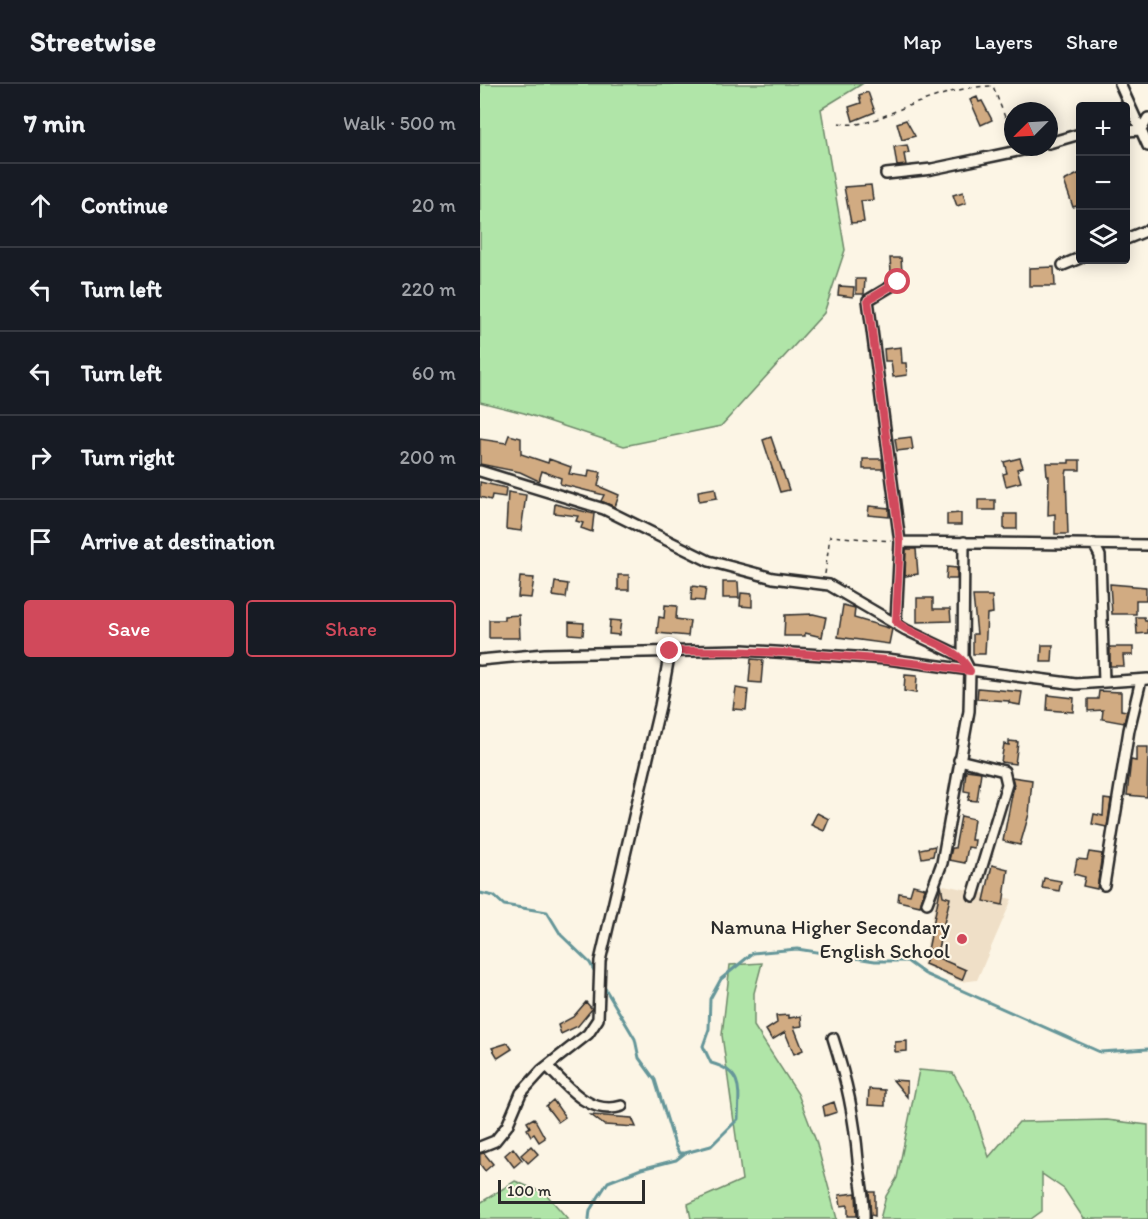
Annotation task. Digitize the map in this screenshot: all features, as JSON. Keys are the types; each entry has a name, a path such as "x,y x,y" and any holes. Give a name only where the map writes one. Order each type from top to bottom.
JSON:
{"street":[{"path":"1120,84 1148,146"},
{"path":"1141,130 1148,118"},
{"path":"1130,131 1141,130"},
{"path":"1058,140 1076,135"},
{"path":"886,174 932,169 1004,154"},
{"path":"1130,237 1148,230"},
{"path":"1063,265 1076,260"},
{"path":"896,622 900,542 868,300 898,282"},
{"path":"480,471 604,509 709,561 773,578 824,584 896,622 906,630 963,657"},
{"path":"900,542 1148,544"},
{"path":"927,903 942,862 969,711 970,671 963,657 964,542"},
{"path":"1094,544 1100,556 1104,682"},
{"path":"480,660 545,654 742,650 887,659 1076,684 1145,680 1130,730 1104,885"},
{"path":"480,1147 495,1141 507,1126 521,1094 547,1066 588,1034 598,1019 600,969 660,706 670,651"},
{"path":"959,760 1004,771 1007,784 973,896"},
{"path":"833,1038 854,1110 858,1162 865,1197 864,1219"},
{"path":"547,1066 578,1096 599,1108 622,1106"}],"path":[{"path":"839,123 860,124 944,93 977,86 993,86 1004,115"},
{"path":"824,584 830,536 900,542"}],"shaded area":[{"name":"Namuna Higher Secondary English School","path":"944,885 1012,899 977,980 961,982 923,965 937,893"}],"green space":[{"path":"480,84 862,84 821,109 845,250 824,313 721,426 624,446 524,413 480,402"},
{"path":"762,963 754,993 754,1026 798,1094 816,1141 837,1219 691,1219 688,1204 742,1180 722,1035 730,965"},
{"path":"919,1070 953,1073 973,1109 989,1157 1019,1122 1107,1120 1148,1125 1148,1219 1084,1219 1064,1189 1042,1174 1042,1211 1031,1219 880,1219 886,1196 897,1178"},
{"path":"515,1181 546,1194 568,1219 480,1219 480,1203"}],"building":[{"path":"868,92 875,112 853,121 849,107 861,103 859,95"},
{"path":"977,97 979,102 982,101 992,120 981,125 970,100"},
{"path":"906,120 915,136 902,140 897,123"},
{"path":"907,145 909,153 904,154 906,165 897,166 894,147"},
{"path":"1076,175 1076,206 1073,207 1064,181"},
{"path":"871,185 873,200 861,201 864,222 851,223 844,187"},
{"path":"963,192 966,203 957,206 953,195"},
{"path":"890,258 901,258 902,272 891,272"},
{"path":"1054,267 1055,286 1029,286 1029,268"},
{"path":"856,279 865,279 864,294 856,294"},
{"path":"839,286 854,287 853,297 838,295"},
{"path":"901,347 902,363 906,363 907,375 893,377 891,361 885,361 884,349"},
{"path":"509,435 521,438 521,454 548,463 549,459 571,467 569,474 588,477 589,470 601,472 598,486 619,495 615,507 601,501 604,495 560,484 561,478 542,471 539,481 520,472 480,464 480,439 506,443"},
{"path":"771,437 789,490 780,492 763,440"},
{"path":"911,437 913,449 897,451 895,439"},
{"path":"1020,458 1023,467 1017,469 1021,482 1006,486 1003,474 1007,473 1004,462"},
{"path":"863,459 882,459 883,469 863,469"},
{"path":"1069,460 1080,460 1080,470 1067,470 1066,475 1068,534 1055,534 1055,514 1048,515 1049,476 1047,476 1046,463 1069,463"},
{"path":"480,482 506,488 505,497 492,495 491,500 480,497"},
{"path":"715,488 717,498 699,501 698,491"},
{"path":"508,492 526,495 521,531 506,529"},
{"path":"978,500 995,500 995,510 978,510"},
{"path":"555,504 594,514 592,532 581,528 583,523 576,521 578,516 554,513"},
{"path":"869,506 889,508 889,517 868,515"},
{"path":"961,513 961,525 947,525 947,514"},
{"path":"1004,514 1017,514 1017,529 1004,529"},
{"path":"906,549 916,549 918,574 905,576"},
{"path":"947,567 957,568 957,579 946,579"},
{"path":"618,575 629,575 629,590 618,590"},
{"path":"520,577 534,578 531,598 518,597"},
{"path":"555,582 568,584 566,598 553,596"},
{"path":"723,582 738,582 739,598 723,598"},
{"path":"1110,584 1146,587 1146,600 1136,600 1136,614 1112,614"},
{"path":"692,586 706,588 704,601 691,600"},
{"path":"741,593 752,594 752,607 740,606"},
{"path":"973,596 992,596 993,613 987,614 985,654 973,654 973,634 977,634"},
{"path":"917,598 933,598 933,609 950,609 951,621 917,622"},
{"path":"665,605 677,606 676,619 690,621 688,636 657,633 659,617 664,618"},
{"path":"843,605 855,608 854,618 892,629 889,644 838,637"},
{"path":"813,614 826,617 822,637 805,633 805,636 784,636 785,615"},
{"path":"519,615 520,638 489,638 489,620 504,620 504,616"},
{"path":"1136,617 1144,617 1145,621 1148,621 1148,633 1137,634"},
{"path":"610,620 621,621 619,635 609,634"},
{"path":"569,622 584,623 583,635 569,634"},
{"path":"1042,645 1053,645 1052,662 1041,662"},
{"path":"1110,647 1133,647 1133,655 1123,655 1124,666 1110,666"},
{"path":"751,659 763,660 761,683 749,682"},
{"path":"905,675 917,676 916,693 904,691"},
{"path":"736,688 748,690 746,710 733,709"},
{"path":"978,688 1022,692 1020,705 1009,703 1009,701 977,699"},
{"path":"1099,691 1121,692 1121,710 1127,711 1124,723 1102,719 1103,710 1088,711 1088,699 1098,699"},
{"path":"1048,695 1074,698 1073,712 1047,710"},
{"path":"1009,741 1018,742 1015,764 1001,762 1004,744 1009,745"},
{"path":"1136,747 1148,747 1147,797 1127,795 1131,760 1136,761"},
{"path":"966,770 981,772 977,801 968,800 970,792 964,791"},
{"path":"1012,777 1032,780 1029,814 1020,845 1003,841 1014,785"},
{"path":"1104,799 1111,800 1107,827 1092,824 1094,814 1103,816"},
{"path":"817,813 829,819 824,831 811,825"},
{"path":"961,816 974,819 971,840 975,840 974,848 968,847 965,863 949,860 952,848 955,848"},
{"path":"935,846 933,856 922,858 920,849"},
{"path":"1089,852 1102,854 1097,889 1083,886 1085,877 1074,874 1077,859 1087,860"},
{"path":"992,865 1008,869 1003,905 984,901"},
{"path":"1044,878 1061,881 1059,891 1042,888"},
{"path":"913,885 925,888 920,906 898,901 899,893 910,895"},
{"path":"941,885 943,896 950,898 936,957 966,970 962,980 925,964 931,950 928,950"},
{"path":"586,1002 592,1009 578,1026 561,1034 558,1025 573,1017"},
{"path":"789,1015 789,1018 801,1016 802,1026 794,1027 803,1050 794,1054 785,1032 772,1040 766,1030 777,1023 776,1016"},
{"path":"907,1041 907,1051 895,1052 895,1042"},
{"path":"508,1043 512,1049 498,1058 492,1048"},
{"path":"893,1080 907,1081 907,1097"},
{"path":"869,1089 885,1090 885,1106 868,1105"},
{"path":"553,1100 565,1117 558,1122 546,1106"},
{"path":"834,1102 837,1112 825,1116 823,1106"},
{"path":"591,1115 632,1118 636,1127 604,1125"},
{"path":"534,1118 545,1138 539,1142 534,1134 531,1136 527,1129 530,1127 527,1122"},
{"path":"531,1146 538,1154 528,1163 521,1155"},
{"path":"513,1148 522,1160 514,1167 505,1155"},
{"path":"484,1153 493,1164 485,1171 480,1164 480,1154"},
{"path":"869,1192 875,1192 875,1216 871,1215"},
{"path":"856,1193 857,1216 848,1216 848,1205 841,1206 839,1195"}],"waterway":[{"path":"480,893 494,896 504,905 547,912 561,935 590,963 596,974"},
{"path":"589,1219 590,1210 608,1182 641,1169 676,1160 685,1153 711,1146 738,1119 739,1091 734,1077 729,1071 711,1063 703,1046 709,1029 710,999 721,979 753,953 797,949 875,961 907,961 925,974 1100,1052 1148,1049"},
{"path":"603,985 635,1039 639,1058 655,1080 675,1145 679,1153 683,1153"}],"place":[{"name":"Namuna Higher Secondary English School","path":"962,939"}],"route":[{"path":"670,651 742,650 887,659 970,671 963,657 906,630 896,622 900,542 868,300 898,282"}]}
